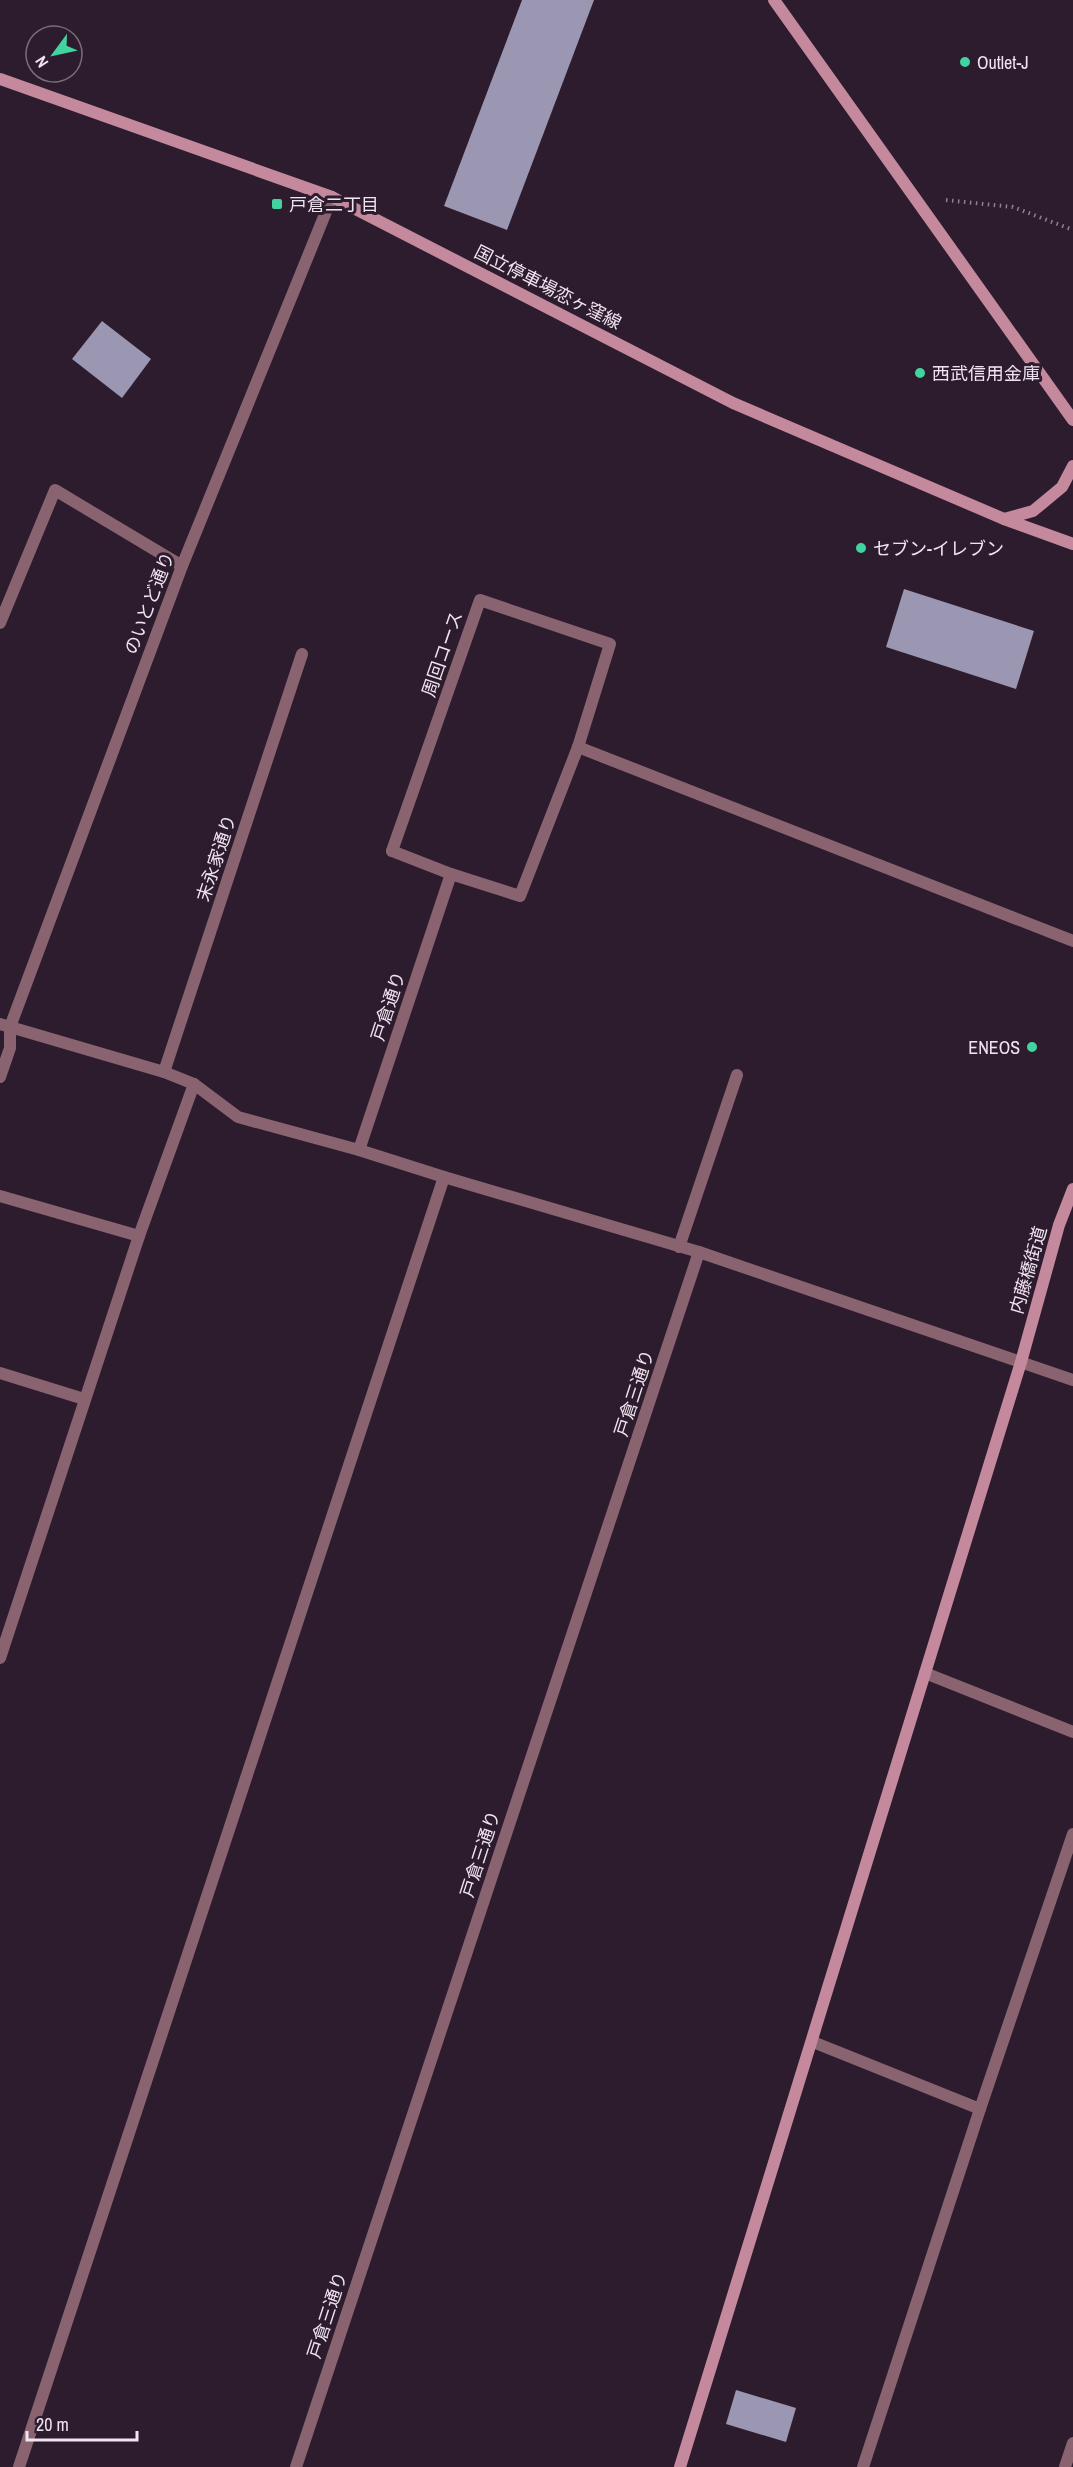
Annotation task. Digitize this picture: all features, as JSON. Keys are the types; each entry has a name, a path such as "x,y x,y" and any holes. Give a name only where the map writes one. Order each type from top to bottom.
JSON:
{"main road":[{"path":"774,0 915,196 996,315 1073,420"},
{"name":"国立停車場恋ヶ窪線","path":"0,79 332,197 733,403 1004,519 1073,544"},
{"path":"1004,519 1033,511 1062,487 1073,466"},
{"name":"内藤橋街道","path":"680,2467 1021,1362 1059,1225 1073,1189"}],"street":[{"name":"のいとど通り","path":"0,1077 10,1048 5,1025 182,566 332,197"},
{"path":"0,623 55,490 182,566"},
{"name":"周回コース","path":"451,874 392,851 480,600 610,644 578,747"},
{"name":"末永家通り","path":"164,1072 302,654"},
{"path":"451,874 520,896 578,747 1073,940"},
{"name":"戸倉通り","path":"359,1150 451,874"},
{"path":"5,1025 164,1072 194,1084 238,1117 359,1150 699,1252 1073,1380"},
{"path":"679,1247 737,1075"},
{"path":"0,1658 139,1236 194,1084"},
{"path":"18,2467 444,1177"},
{"path":"0,1196 139,1236"},
{"name":"戸倉三通り","path":"296,2467 699,1252"},
{"path":"0,1374 84,1399"},
{"path":"925,1673 1073,1732"},
{"path":"863,2467 1073,1834"},
{"path":"813,2042 980,2109"},
{"path":"1065,2467 1073,2443"}],"path":[{"path":"915,196 1013,207 1073,230"}],"building":[{"path":"522,0 594,0 507,230 444,206"},
{"path":"102,321 151,359 122,398 72,359"},
{"path":"904,589 1034,631 1016,689 886,647"},
{"path":"736,2390 796,2408 786,2442 726,2424"}],"place":[{"name":"Outlet-J","path":"965,62"},
{"name":"戸倉二丁目","path":"277,204"},
{"name":"西武信用金庫","path":"920,373"},
{"name":"セブン-イレブン","path":"861,548"},
{"name":"ENEOS","path":"1032,1047"}]}
